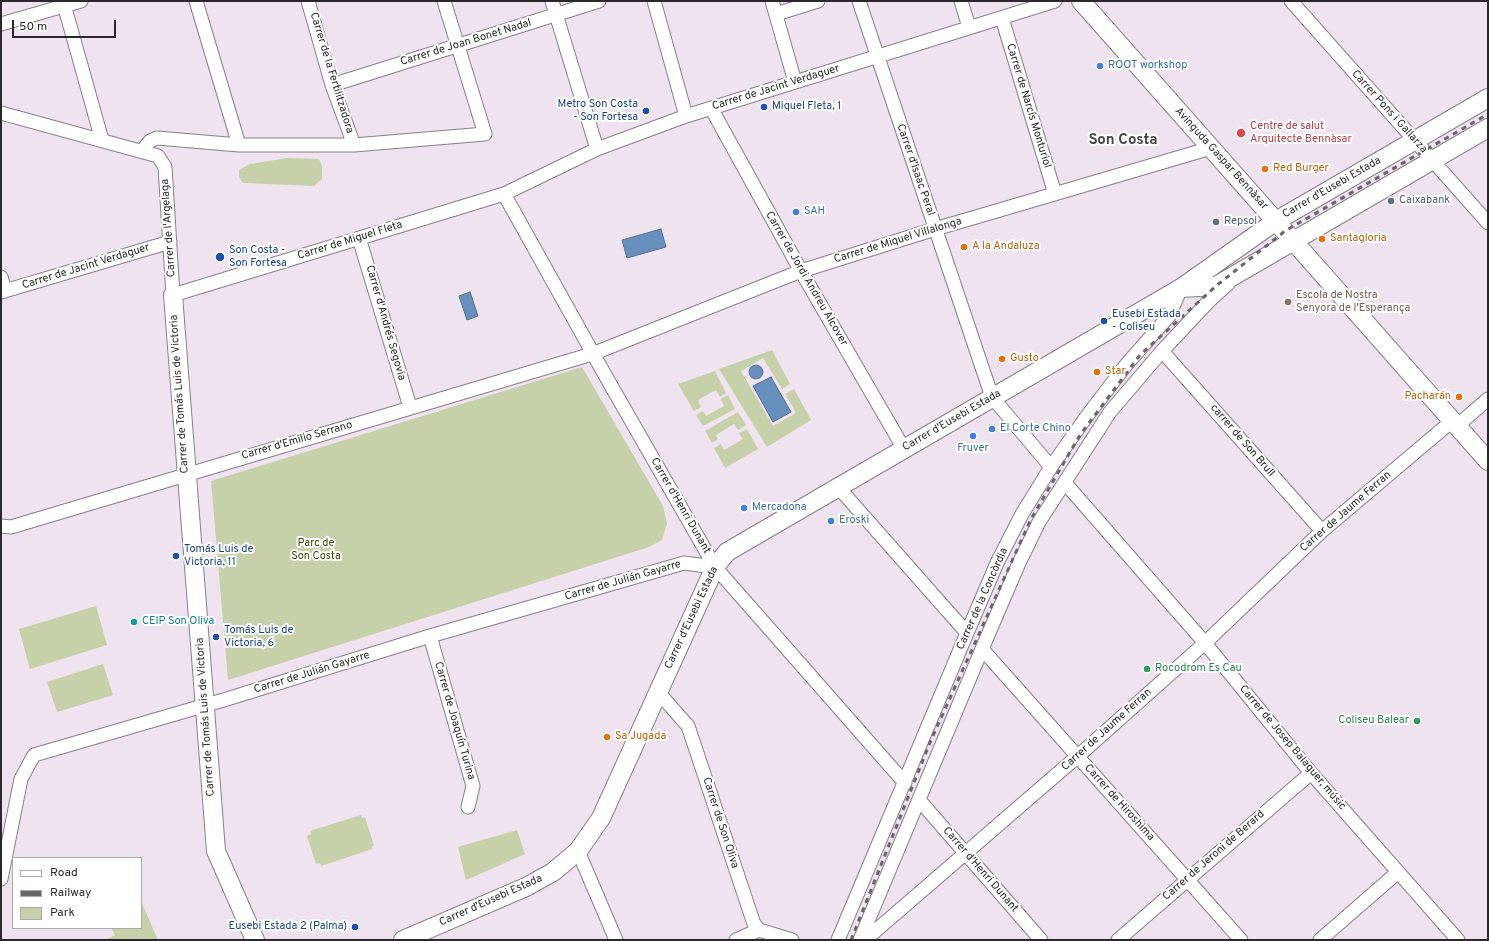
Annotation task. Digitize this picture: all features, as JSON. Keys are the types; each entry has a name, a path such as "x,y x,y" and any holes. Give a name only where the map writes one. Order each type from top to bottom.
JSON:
{"main road":[{"name":"Avinguda Gaspar Bennàsar","path":"1081,1 1488,461"},
{"name":"Carrer d'Eusebi Estada","path":"403,940 526,887 553,872 578,850 601,818 715,567 727,552 1181,288 1276,221 1488,98"},
{"name":"Carrer d'Eusebi Estada","path":"1181,288 1216,286 1488,128"},
{"name":"Carrer de Tomás Luis de Victoria","path":"173,295 216,851 255,940"}],"street":[{"path":"1,24 63,3 81,1"},
{"path":"196,1 239,145"},
{"name":"Carrer de la Fertilitzadora","path":"308,1 332,85 354,145"},
{"path":"142,151 150,141 157,138 239,145 354,145 485,134 444,1"},
{"path":"552,1 597,149"},
{"name":"Carrer de Joan Bonet Nadal","path":"332,85 599,1"},
{"path":"654,1 686,116"},
{"path":"772,1 795,82"},
{"path":"776,14 818,1"},
{"name":"Carrer d'Isaac Peral","path":"859,1 876,57 992,398"},
{"path":"961,1 969,27"},
{"name":"Carrer de Jacint Verdaguer","path":"504,194 597,149 686,116 1055,1"},
{"name":"Carrer Pons i Gallarza","path":"1291,1 1488,223"},
{"path":"63,3 102,140"},
{"name":"Carrer de Narcís Monturiol","path":"1002,18 1055,194"},
{"name":"Carrer de Jordi Andreu Alcover","path":"711,108 801,271 904,449"},
{"name":"Carrer de l'Argelaga","path":"1,113 158,156 165,167 173,295"},
{"name":"Carrer de Miquel Villalonga","path":"592,354 801,271 935,229 1211,148"},
{"name":"Carrer de Miguel Fleta","path":"173,295 504,194"},
{"name":"Carrer d'Henri Dunant","path":"504,194 592,354 715,567 905,783"},
{"name":"Carrer d'Andrés Segovia","path":"359,238 410,407"},
{"name":"Carrer de Jacint Verdaguer","path":"3,292 170,242"},
{"name":"Carrer d'Eusebi Estada","path":"1162,351 1209,301 1245,270"},
{"path":"1,277 3,292"},
{"name":"Carrer de la Concòrdia","path":"838,940 967,633 1015,528 1051,467 1126,365 1169,316 1181,288"},
{"name":"Carrer de la Concòrdia","path":"860,940 920,801 982,649 1033,536 1065,482 1110,412 1162,351"},
{"name":"carrer de Son Brull","path":"1162,351 1322,531"},
{"name":"Carrer d'Emilio Serrano","path":"1,526 12,527 410,407 592,354"},
{"path":"992,398 1051,467"},
{"name":"Carrer de Jaume Ferran","path":"865,940 1078,756 1205,642 1322,531 1455,423 1488,399"},
{"name":"Carrer de Josep Balaguer, músic","path":"1065,482 1205,642 1311,773 1458,940"},
{"path":"838,487 967,633"},
{"name":"Carrer de Julián Gayarre","path":"1,879 21,779 34,755 205,705 430,636 684,563 715,567"},
{"name":"Carrer de Joaquín Turina","path":"430,636 472,786 468,807"},
{"name":"Carrer de Hiroshima","path":"982,649 1241,940"},
{"name":"Carrer de Son Oliva","path":"658,692 688,726 754,924 759,930"},
{"name":"Carrer de Jeroni de Berard","path":"1118,940 1186,879 1311,773"},
{"name":"Carrer d'Henri Dunant","path":"920,801 1041,940"},
{"path":"578,850 616,940"},
{"path":"1320,940 1398,872"},
{"path":"736,940 759,930 792,940"}],"green space":[{"path":"287,158 319,159 322,166 322,179 314,186 243,183 239,177 239,170 250,164"},
{"path":"772,350 790,384 782,389 763,358 741,371 773,426 796,413 785,394 794,389 811,420 767,447 719,369"},
{"name":"Parc de Son Costa","path":"582,367 663,506 667,524 662,540 649,547 228,680 211,481"},
{"path":"715,371 726,393 720,397 716,390 698,400 701,407 694,411 678,384"},
{"path":"728,395 735,409 703,426 696,415 703,411 706,416 724,406 721,399"},
{"path":"738,412 746,425 738,430 734,424 716,435 718,439 712,443 705,431"},
{"path":"747,429 758,449 725,468 714,448 721,444 724,450 743,439 739,433"},
{"path":"96,606 107,645 30,669 19,629"},
{"path":"103,664 113,695 57,712 47,682"},
{"path":"361,815 362,818 365,817 374,846 372,846 372,849 321,866 320,863 316,864 307,836 311,834 310,831"},
{"path":"517,830 525,854 466,880 458,847"},
{"path":"142,903 158,940 105,940 115,935 112,929 142,929"}],"water":[{"path":"661,229 666,247 627,258 622,240"},
{"path":"470,292 478,316 467,320 459,296"},
{"path":"753,365 759,365 763,369 763,375 759,379 753,379 749,375 749,369"},
{"path":"771,377 791,412 773,422 753,386"}],"railway":[{"path":"851,940 931,740 1031,519 1080,435 1140,355 1216,286 1285,231 1488,114"}],"place":[{"name":"ROOT workshop","path":"1100,66"},
{"name":"Miquel Fleta, 1","path":"764,107"},
{"name":"Metro Son Costa - Son Fortesa","path":"646,111"},
{"name":"Centre de salut Arquitecte Bennàsar","path":"1241,133"},
{"name":"Red Burger","path":"1265,169"},
{"name":"Caixabank","path":"1391,201"},
{"name":"SAH","path":"796,212"},
{"name":"Repsol","path":"1216,222"},
{"name":"Santagloria","path":"1322,239"},
{"name":"A la Andaluza","path":"964,247"},
{"name":"Son Costa - Son Fortesa","path":"220,257"},
{"name":"Escola de Nostra Senyora de l'Esperança","path":"1288,302"},
{"name":"Eusebi Estada - Coliseu","path":"1104,321"},
{"name":"Gusto","path":"1002,359"},
{"name":"Star","path":"1097,372"},
{"name":"Pacharán","path":"1459,397"},
{"name":"El Corte Chino","path":"992,429"},
{"name":"Fruver","path":"973,436"},
{"name":"Mercadona","path":"744,508"},
{"name":"Eroski","path":"831,521"},
{"name":"Tomás Luis de Victoria, 11","path":"176,556"},
{"name":"CEIP Son Oliva","path":"134,622"},
{"name":"Tomás Luis de Victoria, 6","path":"216,637"},
{"name":"Rocodrom Es Cau","path":"1147,669"},
{"name":"Coliseu Balear","path":"1417,721"},
{"name":"Sa Jugada","path":"607,737"},
{"name":"Eusebi Estada 2 (Palma)","path":"355,927"}],"district":[{"name":"Son Costa","path":"1123,141"}]}
